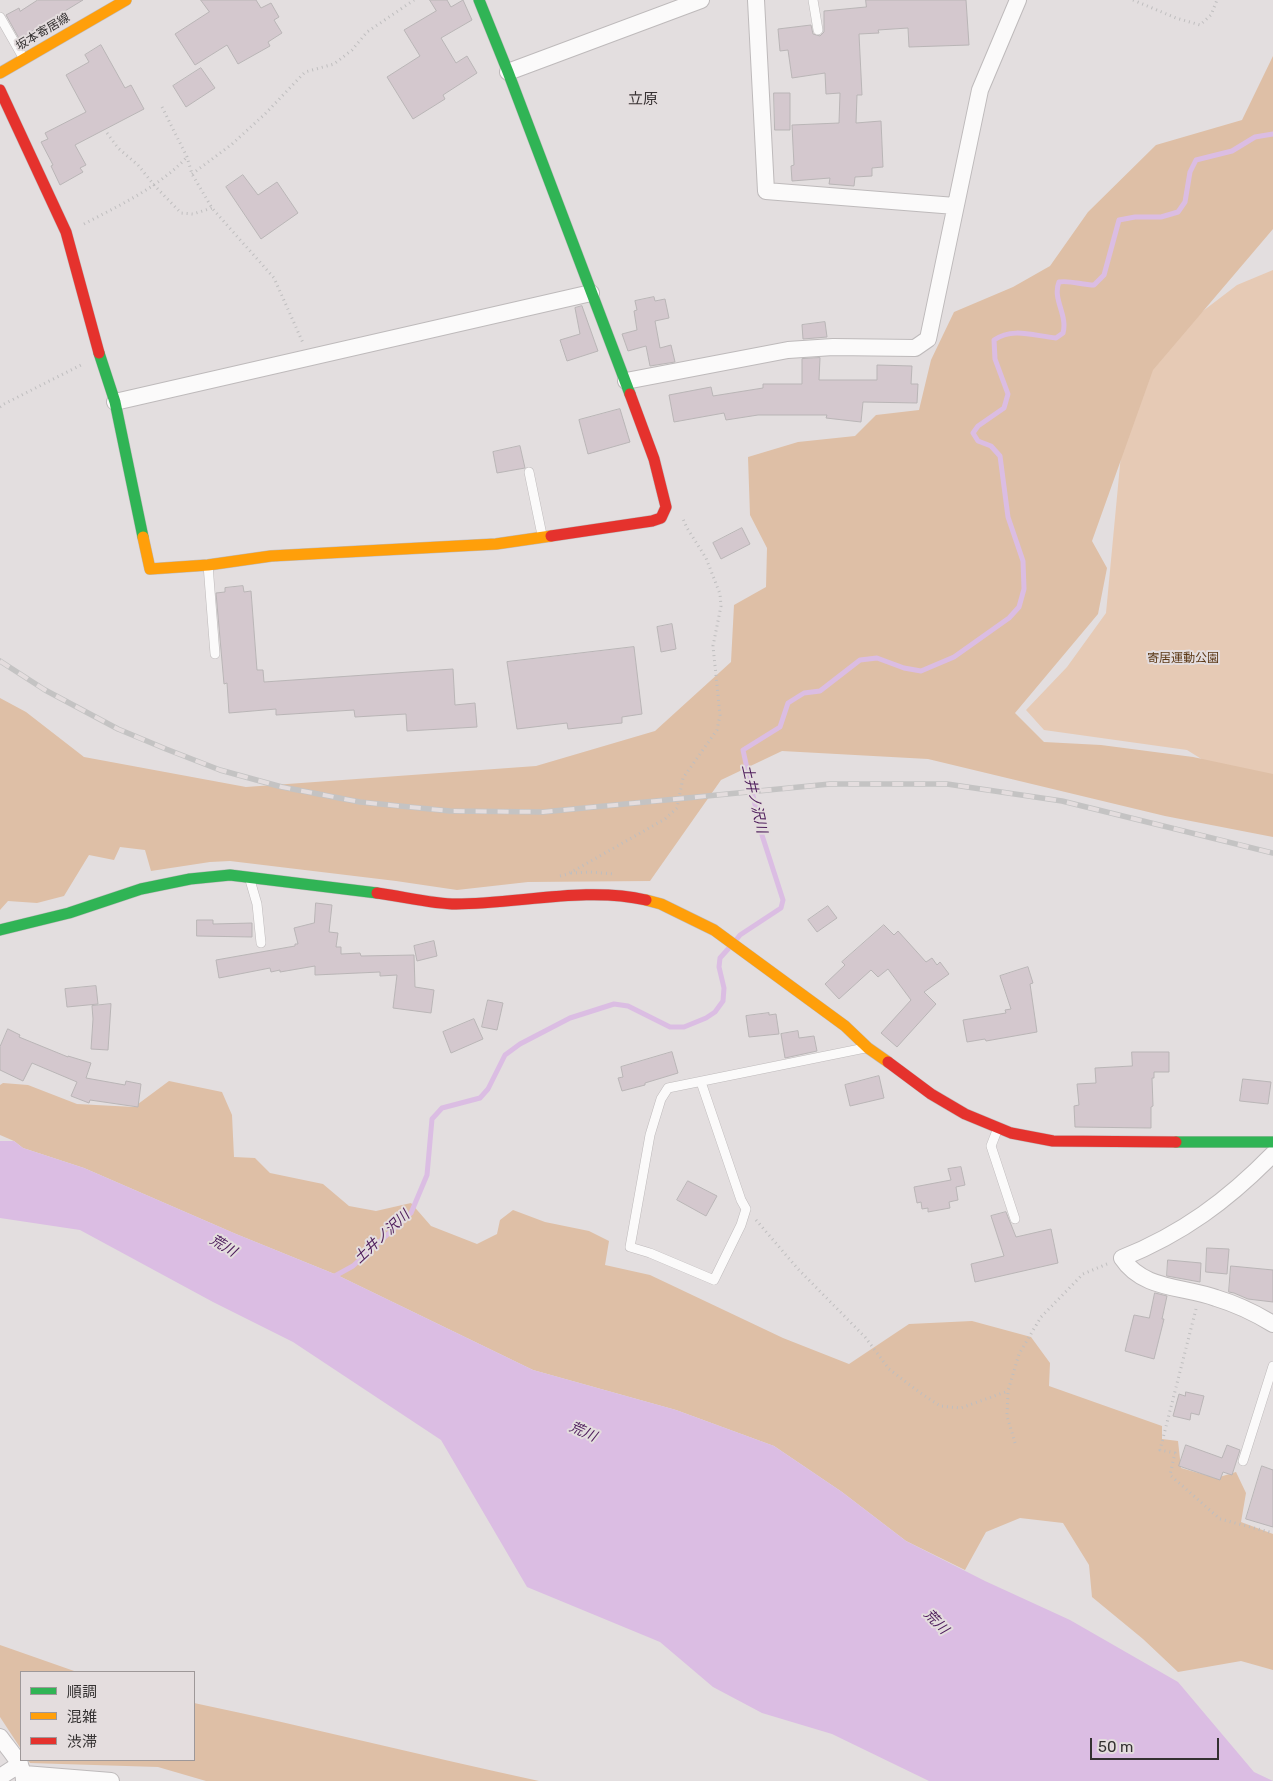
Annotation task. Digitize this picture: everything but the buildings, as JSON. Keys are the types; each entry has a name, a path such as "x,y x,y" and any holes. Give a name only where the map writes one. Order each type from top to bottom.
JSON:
{"street":[{"name":"坂本寄居線","path":"0,74 126,0"},
{"path":"0,90 66,232 100,356 115,402 150,569 208,565 271,556 496,544 652,521 661,518 666,507 656,467 626,380 479,0"},
{"path":"508,72 701,0"},
{"path":"756,0 766,191 955,206"},
{"path":"626,380 788,350 832,347 915,348 928,339 980,90 1018,0"},
{"path":"115,402 591,293"},
{"path":"0,930 69,913 141,890 190,879 230,875 455,904 499,903 578,896 636,898 661,904 714,930 845,1026 868,1048 931,1094 965,1114 1011,1133 1053,1141 1273,1142"},
{"path":"1273,1154 1224,1200 1177,1232 1147,1248 1122,1258 1129,1269 1144,1279 1215,1297 1258,1315 1273,1324"},
{"path":"0,1737 22,1773"},
{"path":"0,1777 22,1773 111,1781"}],"lane":[{"path":"813,0 818,30"},
{"path":"0,17 24,59"},
{"path":"529,472 542,537"},
{"path":"208,565 215,654"},
{"path":"249,877 257,904 261,943"},
{"path":"701,1082 741,1200 746,1209 741,1225 714,1280 650,1253 630,1247 650,1135 661,1099 668,1088 868,1048"},
{"path":"998,1128 991,1146 1015,1219"},
{"path":"1243,1461 1273,1366"}],"path":[{"path":"192,174 266,114 305,72 334,64 352,50 367,32 414,0"},
{"path":"1133,0 1176,18 1200,25 1211,15 1217,0"},
{"path":"162,107 187,157 192,174 212,208 274,278 309,357"},
{"path":"107,133 118,148 138,166 181,213 193,214 212,208"},
{"path":"66,232 154,185 173,172 187,157"},
{"path":"0,407 100,356"},
{"path":"559,876 568,874 665,819 674,811 677,808 683,778 717,730 720,715 713,646 721,606 720,594 706,558 686,528 681,511"},
{"path":"746,1209 798,1269 865,1337 889,1369 919,1392 940,1406 961,1408 1008,1391"},
{"path":"1015,1443 1006,1416 1008,1391 1019,1354 1041,1318 1083,1274 1122,1258"},
{"path":"1200,1294 1160,1450 1175,1453 1170,1475 1220,1519 1273,1533"}],"green space":[{"name":"寄居運動公園","path":"1273,270 1273,786 1240,783 1187,750 1044,730 1026,710 1067,667 1106,613 1125,412 1169,337 1237,285"}],"shaded area":[{"path":"1273,56 1273,229 1153,370 1092,541 1107,568 1098,614 1015,713 1044,742 1101,745 1193,757 1273,774 1273,837 1165,816 928,759 782,751 721,780 650,881 528,882 457,890 230,861 210,862 151,871 145,850 120,847 114,860 89,855 64,896 37,903 8,901 0,910 0,698 26,712 84,757 246,787 536,766 655,731 731,662 734,605 766,587 767,548 750,515 748,457 798,442 855,436 876,415 919,410 931,360 954,312 1013,287 1050,266 1088,212 1156,145 1242,120"},
{"path":"169,1081 222,1092 232,1115 234,1157 255,1158 270,1173 323,1184 349,1206 376,1211 411,1203 431,1226 477,1244 497,1234 500,1220 513,1210 545,1222 589,1231 609,1241 605,1265 650,1275 783,1338 849,1364 909,1324 972,1321 1031,1337 1050,1363 1049,1386 1162,1426 1162,1439 1178,1441 1181,1468 1216,1478 1236,1472 1246,1493 1241,1522 1273,1534 1273,1670 1241,1661 1178,1672 1143,1639 1092,1597 1089,1565 1063,1523 1020,1518 986,1532 965,1570 906,1541 842,1492 774,1446 676,1410 533,1370 337,1275 236,1234 84,1168 23,1148 14,1141 0,1135 0,1085 3,1083 28,1085 77,1104 134,1107"},
{"path":"0,1645 74,1671 20,1671 20,1747 0,1717"},
{"path":"195,1703 539,1781 206,1781 158,1767 30,1763 29,1761 195,1761"}],"water":[{"name":"荒川","path":"0,1141 14,1141 23,1148 84,1168 236,1234 337,1275 533,1370 676,1410 774,1446 842,1492 906,1541 985,1581 1070,1620 1178,1682 1254,1772 1273,1781 929,1781 832,1734 762,1713 713,1687 660,1642 527,1587 441,1440 293,1342 213,1302 80,1230 0,1218"}],"waterway":[{"name":"土井ノ沢川","path":"736,940 740,935 781,908 783,900 761,832 743,750 780,727 788,703 804,693 820,691 860,660 877,658 904,668 921,671 954,657 1009,618 1019,607 1024,589 1023,561 1008,517 1000,456 991,446 978,441 973,433 978,426 1004,408 1008,394 995,359 994,340 1001,336 1016,333 1056,338 1063,333 1064,320 1057,295 1059,282 1094,285 1104,275 1119,220 1135,217 1161,217 1178,212 1185,202 1190,172 1196,160 1232,151 1255,137 1273,134"},
{"name":"土井ノ沢川","path":"333,1277 353,1266 411,1213 427,1175 432,1119 442,1108 480,1098 488,1089 505,1055 520,1044 570,1018 614,1004 628,1006 670,1027 684,1027 706,1018 715,1012 723,1001 724,988 719,967 720,958 729,948"}],"railway":[{"path":"0,661 45,690 118,729 166,749 220,770 282,787 360,802 450,811 543,812 830,784 947,784 1062,801 1273,853"}],"traffic: fast":[{"path":"479,0 630,394"},
{"path":"99,353 115,402 143,537"},
{"path":"0,930 69,913 141,889 190,879 230,875 377,893"},
{"path":"1176,1142 1273,1142"}],"traffic: slow":[{"path":"0,73 126,0"},
{"path":"143,537 150,569 208,565 271,556 496,544 551,536"},
{"path":"646,900 661,904 714,930 845,1026 868,1048 888,1062"}],"traffic: jam":[{"path":"0,90 66,232 99,353"},
{"path":"551,536 652,521 661,518 666,507 654,459 630,394"},
{"path":"377,893 447,904 576,895 623,896 646,900"},
{"path":"888,1062 931,1094 965,1114 1011,1133 1053,1141 1176,1142"}],"district":[{"name":"立原","path":"643,100"}]}
